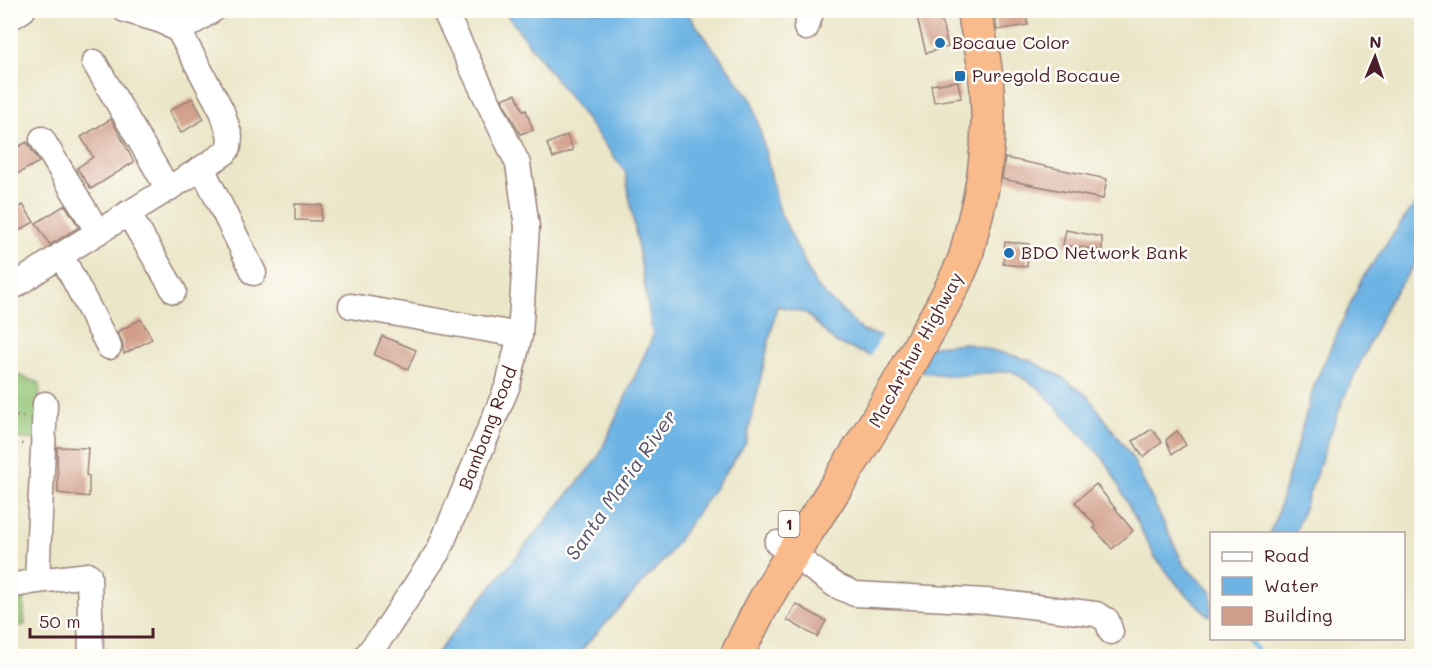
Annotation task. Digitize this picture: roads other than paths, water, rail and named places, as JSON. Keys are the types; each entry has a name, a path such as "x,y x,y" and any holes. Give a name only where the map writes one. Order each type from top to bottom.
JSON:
{"highway":[{"name":"MacArthur Highway","path":"935,298 965,170 968,137 967,96 962,52 953,10"},
{"name":"MacArthur Highway","path":"717,657 733,621 785,548 878,401 935,298 964,261 981,196 988,135 987,90 982,49 973,10"},
{"name":"MacArthur Highway","path":"737,657 761,607 785,548"}],"street":[{"path":"10,18 23,10"},
{"path":"14,279 62,255 202,168 225,153 229,147 230,136 222,111 179,31 162,21 125,10"},
{"path":"179,31 213,10"},
{"name":"Bambang Road","path":"366,657 439,550 508,385 520,335 527,227 518,164 444,10"},
{"path":"94,62 168,189"},
{"path":"42,139 98,232"},
{"path":"202,168 254,273"},
{"path":"128,213 174,291"},
{"path":"62,255 109,346"},
{"path":"351,306 520,335"},
{"path":"36,581 40,410"},
{"path":"785,548 835,585 855,594 986,601 1096,614 1107,620 1111,632"},
{"path":"10,586 89,575 91,657"}],"water":[{"name":"Santa Maria River","path":"504,11 683,11 691,18 753,102 780,212 816,286 863,331 923,347 964,343 1030,360 1063,378 1089,397 1131,456 1184,565 1210,591 1210,616 1180,588 1155,557 1107,463 1039,388 1012,371 952,376 909,370 836,343 806,313 777,306 746,443 667,556 576,656 434,656 598,458 653,336 625,171"},
{"path":"1421,195 1421,255 1389,301 1342,402 1295,532 1270,532 1275,522 1315,383 1361,280"}],"waterway":[{"path":"1249,640 1262,656"}],"place":[{"name":"Bocaue Color","path":"940,43"},
{"name":"Puregold Bocaue","path":"960,76"},
{"name":"BDO Network Bank","path":"1009,253"}]}
